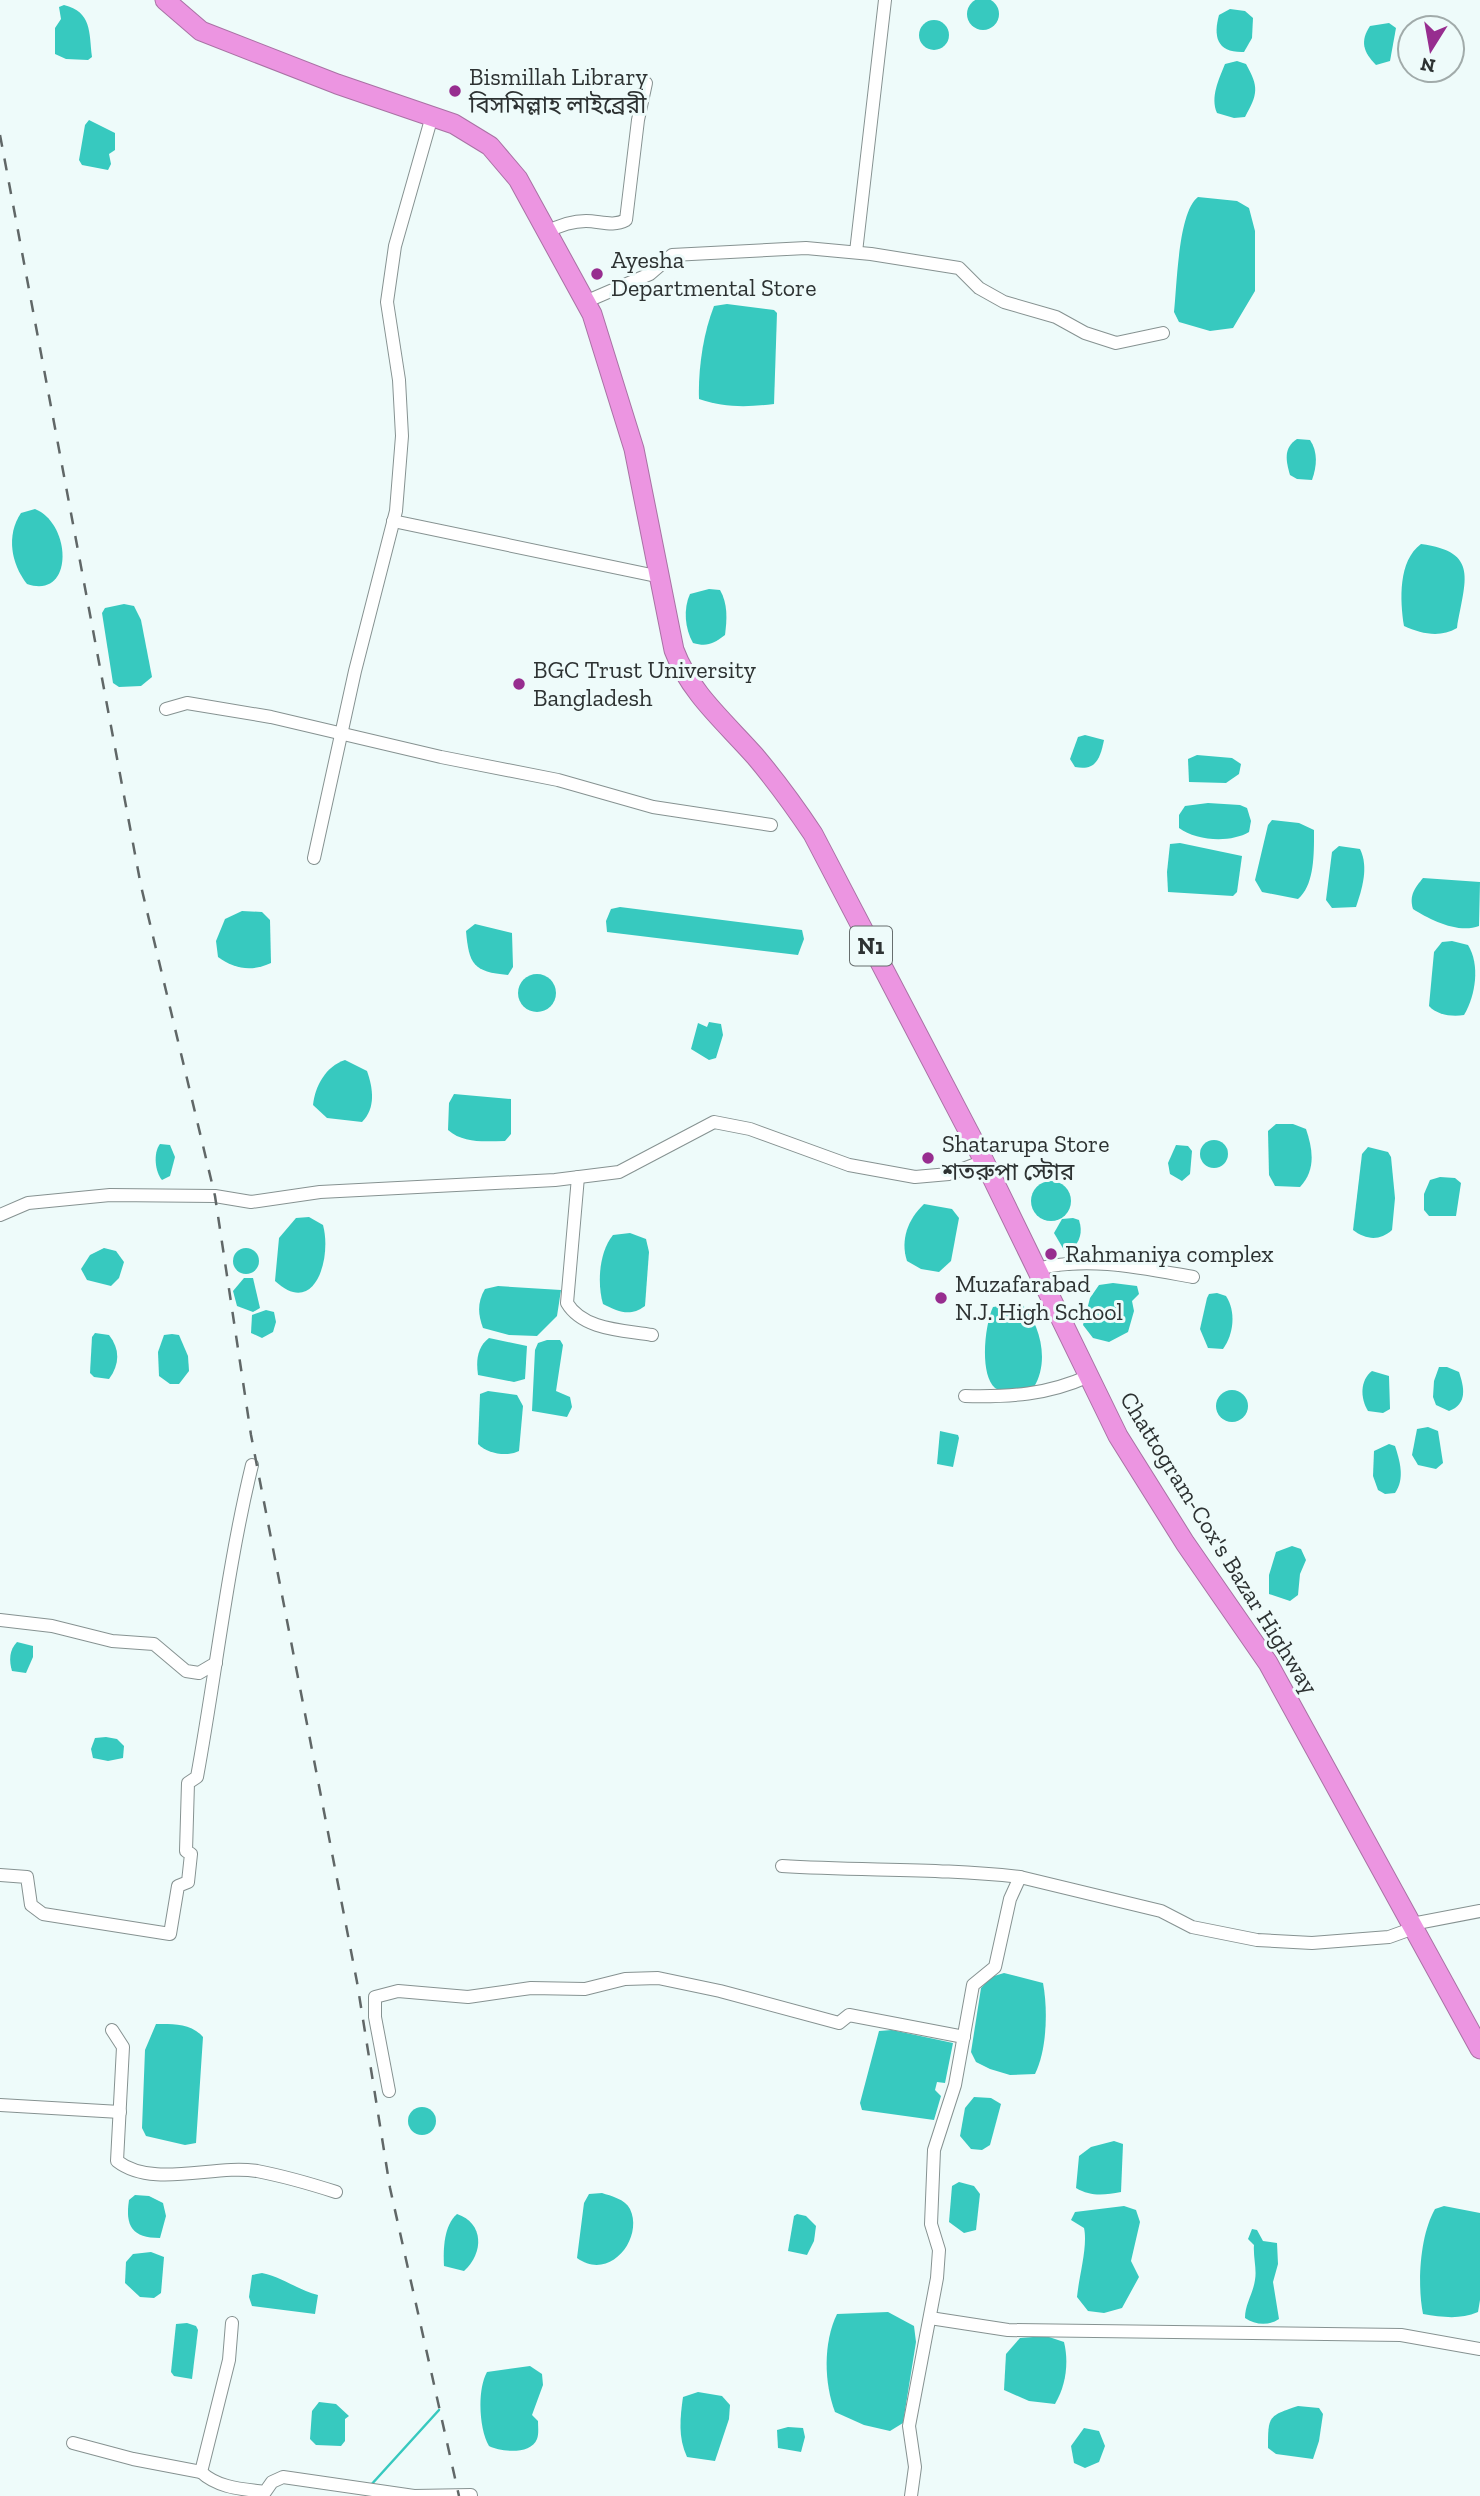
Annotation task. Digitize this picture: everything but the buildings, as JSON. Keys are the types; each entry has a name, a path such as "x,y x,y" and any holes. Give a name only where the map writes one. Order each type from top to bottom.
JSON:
{"highway":[{"name":"Chattogram-Cox's Bazar Highway","path":"165,0 201,31 454,124 490,146 518,178 585,302 634,449 674,650 682,671 701,699 786,794 813,834 984,1161 1118,1436 1155,1496 1268,1663 1480,2049"}],"street":[{"path":"856,253 885,0"},
{"path":"547,232 563,224 586,221 619,224 626,220 638,120 646,83"},
{"path":"314,859 340,734 393,521 402,436 399,380 387,302 395,246 432,116"},
{"path":"585,302 650,274 672,255 806,248 959,268 979,288 1004,302 1056,317 1085,333 1116,343 1163,333"},
{"path":"393,521 661,578"},
{"path":"166,709 187,703 271,717 558,780 653,807 771,825"},
{"path":"0,1215 28,1203 110,1195 215,1196 251,1202 320,1192 578,1177 620,1172 714,1122 750,1129 849,1166 915,1177 949,1174 984,1161"},
{"path":"578,1177 567,1303 574,1316 589,1323 652,1335"},
{"path":"1037,1269 1062,1262 1100,1263 1193,1277"},
{"path":"965,1396 1013,1397 1047,1393 1089,1376"},
{"path":"0,1875 27,1877 31,1905 43,1914 170,1934 178,1886 188,1882 191,1869 191,1854 186,1851 188,1783 197,1777 234,1538 251,1465"},
{"path":"0,1620 52,1626 111,1641 154,1644 186,1671 199,1673 216,1663"},
{"path":"782,1866 860,1870 956,1870 1020,1877 1161,1911 1192,1927 1257,1940 1312,1942 1389,1937 1413,1926 1480,1911"},
{"path":"911,2496 915,2467 909,2426 930,2318 939,2250 931,2224 934,2150 955,2085 973,1985 995,1967 1010,1899 1020,1877"},
{"path":"389,2091 375,2017 375,1997 398,1990 468,1997 531,1987 585,1989 625,1979 658,1978 720,1991 839,2023 849,2015 964,2037"},
{"path":"112,2030 122,2048 117,2161 157,2174 255,2171 336,2192"},
{"path":"0,2105 120,2112"},
{"path":"930,2318 1008,2330 1401,2335 1480,2349"},
{"path":"201,2472 229,2360 232,2323"},
{"path":"73,2443 133,2459 201,2472 210,2480 232,2488 267,2494 271,2482 283,2477 414,2496 471,2495"}],"water":[{"path":"983,-2 994,3 999,14 994,25 983,30 972,25 967,14 972,3"},
{"path":"64,5 80,13 87,24 92,57 88,60 66,59 55,54 55,28 61,19 59,7"},
{"path":"1230,9 1245,11 1253,18 1252,38 1244,52 1228,50 1217,37 1219,15"},
{"path":"934,20 945,24 949,35 945,46 934,50 923,46 919,35 923,24"},
{"path":"1389,23 1396,28 1390,61 1376,65 1368,56 1364,42 1370,26"},
{"path":"1237,61 1246,64 1255,91 1245,117 1234,118 1217,113 1214,101 1225,64"},
{"path":"89,120 115,133 115,150 109,154 111,164 108,170 82,165 79,160 85,125"},
{"path":"1198,197 1237,201 1249,208 1255,231 1255,291 1233,328 1210,331 1179,322 1174,312 1182,233 1191,205"},
{"path":"727,304 774,310 777,313 774,404 736,406 699,399 702,352 710,317 714,306"},
{"path":"1297,439 1310,440 1314,449 1316,464 1312,480 1297,479 1290,475 1288,451 1289,446"},
{"path":"35,509 47,517 56,529 63,558 60,571 53,581 42,586 27,584 17,568 12,549 13,531 21,513"},
{"path":"1421,544 1453,554 1464,571 1465,582 1457,628 1451,631 1431,634 1404,626 1404,571 1408,560"},
{"path":"709,589 720,590 723,595 726,612 725,635 717,641 702,645 693,643 688,632 686,606 690,594"},
{"path":"124,604 134,606 141,620 152,677 141,686 119,687 113,683 102,613 105,608"},
{"path":"1085,735 1104,740 1101,753 1092,765 1075,767 1070,759 1078,737"},
{"path":"1197,755 1232,758 1241,764 1239,774 1226,783 1189,782 1188,759"},
{"path":"1208,803 1247,808 1251,821 1249,832 1233,838 1214,839 1195,836 1179,828 1179,815 1185,806"},
{"path":"1272,820 1299,823 1314,830 1311,877 1304,893 1298,899 1262,892 1255,880 1268,825"},
{"path":"1180,843 1242,856 1237,892 1233,896 1168,892 1170,844"},
{"path":"1339,846 1360,849 1363,856 1364,878 1356,907 1332,908 1326,900 1332,852"},
{"path":"1423,878 1480,882 1479,926 1454,927 1413,909 1412,896"},
{"path":"620,907 802,930 804,939 798,955 607,932 606,921 611,909"},
{"path":"242,911 262,912 270,920 271,963 257,968 243,968 218,957 216,941 225,919"},
{"path":"475,924 512,933 513,967 508,975 487,972 471,959 466,931"},
{"path":"1452,941 1468,945 1475,970 1474,989 1468,1007 1464,1015 1455,1016 1445,1015 1429,1006 1434,952 1442,942"},
{"path":"537,974 550,980 556,993 550,1006 537,1012 524,1006 518,993 524,980"},
{"path":"709,1022 721,1024 723,1035 716,1058 709,1060 691,1049 698,1023 707,1027"},
{"path":"345,1060 367,1071 369,1077 372,1091 370,1111 362,1122 327,1118 313,1105 316,1091 327,1072"},
{"path":"454,1094 511,1099 511,1134 505,1141 475,1141 461,1138 448,1130 449,1103"},
{"path":"1276,1124 1293,1124 1306,1129 1312,1160 1309,1174 1300,1187 1275,1186 1269,1175 1268,1131"},
{"path":"1214,1140 1224,1144 1228,1154 1224,1164 1214,1168 1204,1164 1200,1154 1204,1144"},
{"path":"160,1144 170,1145 175,1157 170,1176 162,1180 156,1162 156,1152"},
{"path":"1176,1145 1188,1146 1192,1151 1190,1174 1182,1181 1170,1174 1168,1163"},
{"path":"1368,1147 1388,1152 1391,1157 1395,1198 1392,1230 1373,1238 1353,1230 1362,1154"},
{"path":"1440,1177 1455,1178 1461,1183 1456,1216 1429,1216 1424,1210 1424,1194 1430,1180"},
{"path":"1051,1181 1065,1187 1071,1201 1065,1215 1051,1221 1037,1215 1031,1201 1037,1187"},
{"path":"924,1204 952,1209 959,1218 951,1261 939,1272 921,1269 907,1261 905,1253 907,1230"},
{"path":"309,1217 323,1225 325,1253 322,1267 310,1288 301,1292 289,1291 275,1281 279,1238 296,1218"},
{"path":"1062,1219 1079,1220 1080,1236 1071,1250 1064,1250 1054,1233"},
{"path":"630,1233 646,1239 649,1252 645,1306 624,1312 603,1304 600,1268 613,1235"},
{"path":"104,1248 116,1251 124,1262 119,1278 111,1286 87,1280 81,1269 90,1255"},
{"path":"246,1248 255,1252 259,1261 255,1270 246,1274 237,1270 233,1261 237,1252"},
{"path":"244,1278 253,1278 260,1308 253,1312 237,1306 233,1291"},
{"path":"1113,1283 1137,1286 1139,1294 1132,1301 1134,1311 1128,1332 1109,1342 1093,1338 1083,1325 1090,1298 1099,1285"},
{"path":"498,1286 561,1290 557,1316 537,1336 509,1335 483,1328 479,1313 481,1299 485,1289"},
{"path":"1209,1294 1226,1296 1232,1315 1230,1336 1223,1349 1208,1348 1200,1329 1207,1298"},
{"path":"1021,1303 1033,1321 1041,1343 1039,1377 1034,1387 1015,1391 999,1390 990,1381 985,1361 990,1315 993,1307"},
{"path":"266,1310 274,1312 276,1322 273,1332 262,1338 251,1333 252,1315"},
{"path":"95,1333 109,1335 117,1351 117,1362 109,1379 94,1377 90,1373 92,1337"},
{"path":"164,1335 179,1335 188,1356 189,1371 179,1384 170,1384 159,1376 158,1352"},
{"path":"489,1338 527,1346 525,1379 514,1382 478,1375 478,1355"},
{"path":"560,1340 563,1345 556,1391 570,1397 572,1407 567,1417 532,1411 535,1350 538,1343"},
{"path":"1439,1367 1459,1372 1462,1383 1462,1400 1449,1411 1436,1405 1433,1397 1434,1381"},
{"path":"1372,1371 1389,1376 1390,1409 1383,1413 1368,1411 1364,1401 1363,1384"},
{"path":"1232,1390 1244,1394 1248,1406 1244,1418 1232,1422 1220,1418 1216,1406 1220,1394"},
{"path":"488,1391 517,1395 523,1406 519,1451 498,1454 478,1444 480,1394"},
{"path":"1428,1427 1438,1431 1443,1463 1436,1469 1418,1465 1412,1455 1417,1429"},
{"path":"940,1431 958,1435 953,1467 937,1464"},
{"path":"1389,1444 1395,1446 1401,1476 1395,1493 1385,1494 1378,1490 1373,1476 1374,1451"},
{"path":"1292,1546 1301,1549 1306,1560 1300,1574 1298,1595 1290,1601 1269,1594 1269,1575 1276,1552"},
{"path":"17,1642 33,1646 33,1657 26,1673 12,1671 10,1656"},
{"path":"95,1738 117,1739 124,1746 123,1758 108,1761 93,1758 91,1749"},
{"path":"1004,1973 1043,1983 1045,2029 1042,2053 1035,2074 1010,2075 990,2069 976,2062 971,2052 981,1988 991,1977"},
{"path":"156,2024 187,2027 203,2037 196,2143 185,2145 146,2136 142,2128 145,2050"},
{"path":"892,2030 953,2043 945,2083 937,2082 935,2090 941,2096 934,2120 862,2110 860,2103 879,2031"},
{"path":"974,2097 991,2098 1001,2104 990,2145 982,2150 971,2149 960,2136 965,2108"},
{"path":"422,2107 432,2111 436,2121 432,2131 422,2135 412,2131 408,2121 412,2111"},
{"path":"1114,2141 1123,2144 1121,2192 1093,2194 1076,2188 1079,2156 1091,2147"},
{"path":"959,2182 974,2186 980,2194 976,2230 964,2233 949,2222 952,2186"},
{"path":"602,2193 618,2198 628,2206 633,2220 632,2232 628,2244 612,2261 601,2265 589,2264 577,2258 584,2203 589,2194"},
{"path":"135,2195 149,2196 163,2203 166,2216 160,2238 143,2236 132,2229 128,2209 129,2200"},
{"path":"1124,2206 1136,2210 1140,2222 1131,2261 1139,2277 1122,2308 1104,2313 1088,2311 1077,2297 1084,2252 1084,2228 1071,2220 1075,2212"},
{"path":"1444,2206 1480,2213 1480,2300 1478,2312 1464,2316 1423,2314 1420,2274 1423,2246 1435,2209"},
{"path":"457,2214 472,2224 478,2239 475,2256 464,2271 444,2266 447,2231"},
{"path":"794,2216 806,2216 816,2226 814,2241 807,2255 788,2251"},
{"path":"1252,2229 1257,2230 1263,2241 1277,2243 1278,2264 1273,2282 1279,2319 1266,2324 1245,2318 1255,2276 1254,2245 1248,2239"},
{"path":"151,2252 164,2257 161,2293 154,2298 140,2297 125,2283 126,2262 133,2254"},
{"path":"262,2273 318,2295 315,2314 252,2306 249,2297 252,2275"},
{"path":"888,2312 914,2326 916,2342 903,2423 890,2431 864,2425 835,2412 827,2376 829,2337 837,2314"},
{"path":"176,2324 196,2326 198,2330 192,2379 174,2376 171,2372"},
{"path":"1046,2336 1064,2342 1066,2350 1064,2382 1055,2404 1029,2401 1004,2390 1006,2354 1020,2338"},
{"path":"530,2366 542,2374 543,2385 532,2415 538,2421 537,2439 529,2448 522,2450 508,2451 489,2446 480,2409 487,2372"},
{"path":"698,2392 722,2396 730,2405 729,2419 715,2461 687,2457 682,2443 683,2397"},
{"path":"319,2402 336,2404 349,2416 345,2419 345,2441 341,2446 316,2445 310,2439 312,2411"},
{"path":"1298,2406 1319,2408 1323,2414 1313,2459 1276,2454 1268,2448 1268,2429 1272,2419 1281,2412"},
{"path":"788,2427 803,2428 805,2437 801,2452 778,2448 777,2430"},
{"path":"1084,2428 1099,2431 1105,2446 1099,2462 1085,2468 1074,2463 1071,2446"}],"waterway":[{"path":"370,2486 439,2410"}],"railway":[{"path":"0,135 141,886 215,1196 251,1435 357,1982 390,2188 459,2496"}],"place":[{"name":"Bismillah Library বিসমিল্লাহ লাইব্রেরী","path":"455,91"},
{"name":"Ayesha Departmental Store","path":"597,274"},
{"name":"BGC Trust University Bangladesh","path":"519,684"},
{"name":"Shatarupa Store শতরুপা স্টোর","path":"928,1158"},
{"name":"Rahmaniya complex","path":"1051,1254"},
{"name":"Muzafarabad N.J. High School","path":"941,1298"}]}
